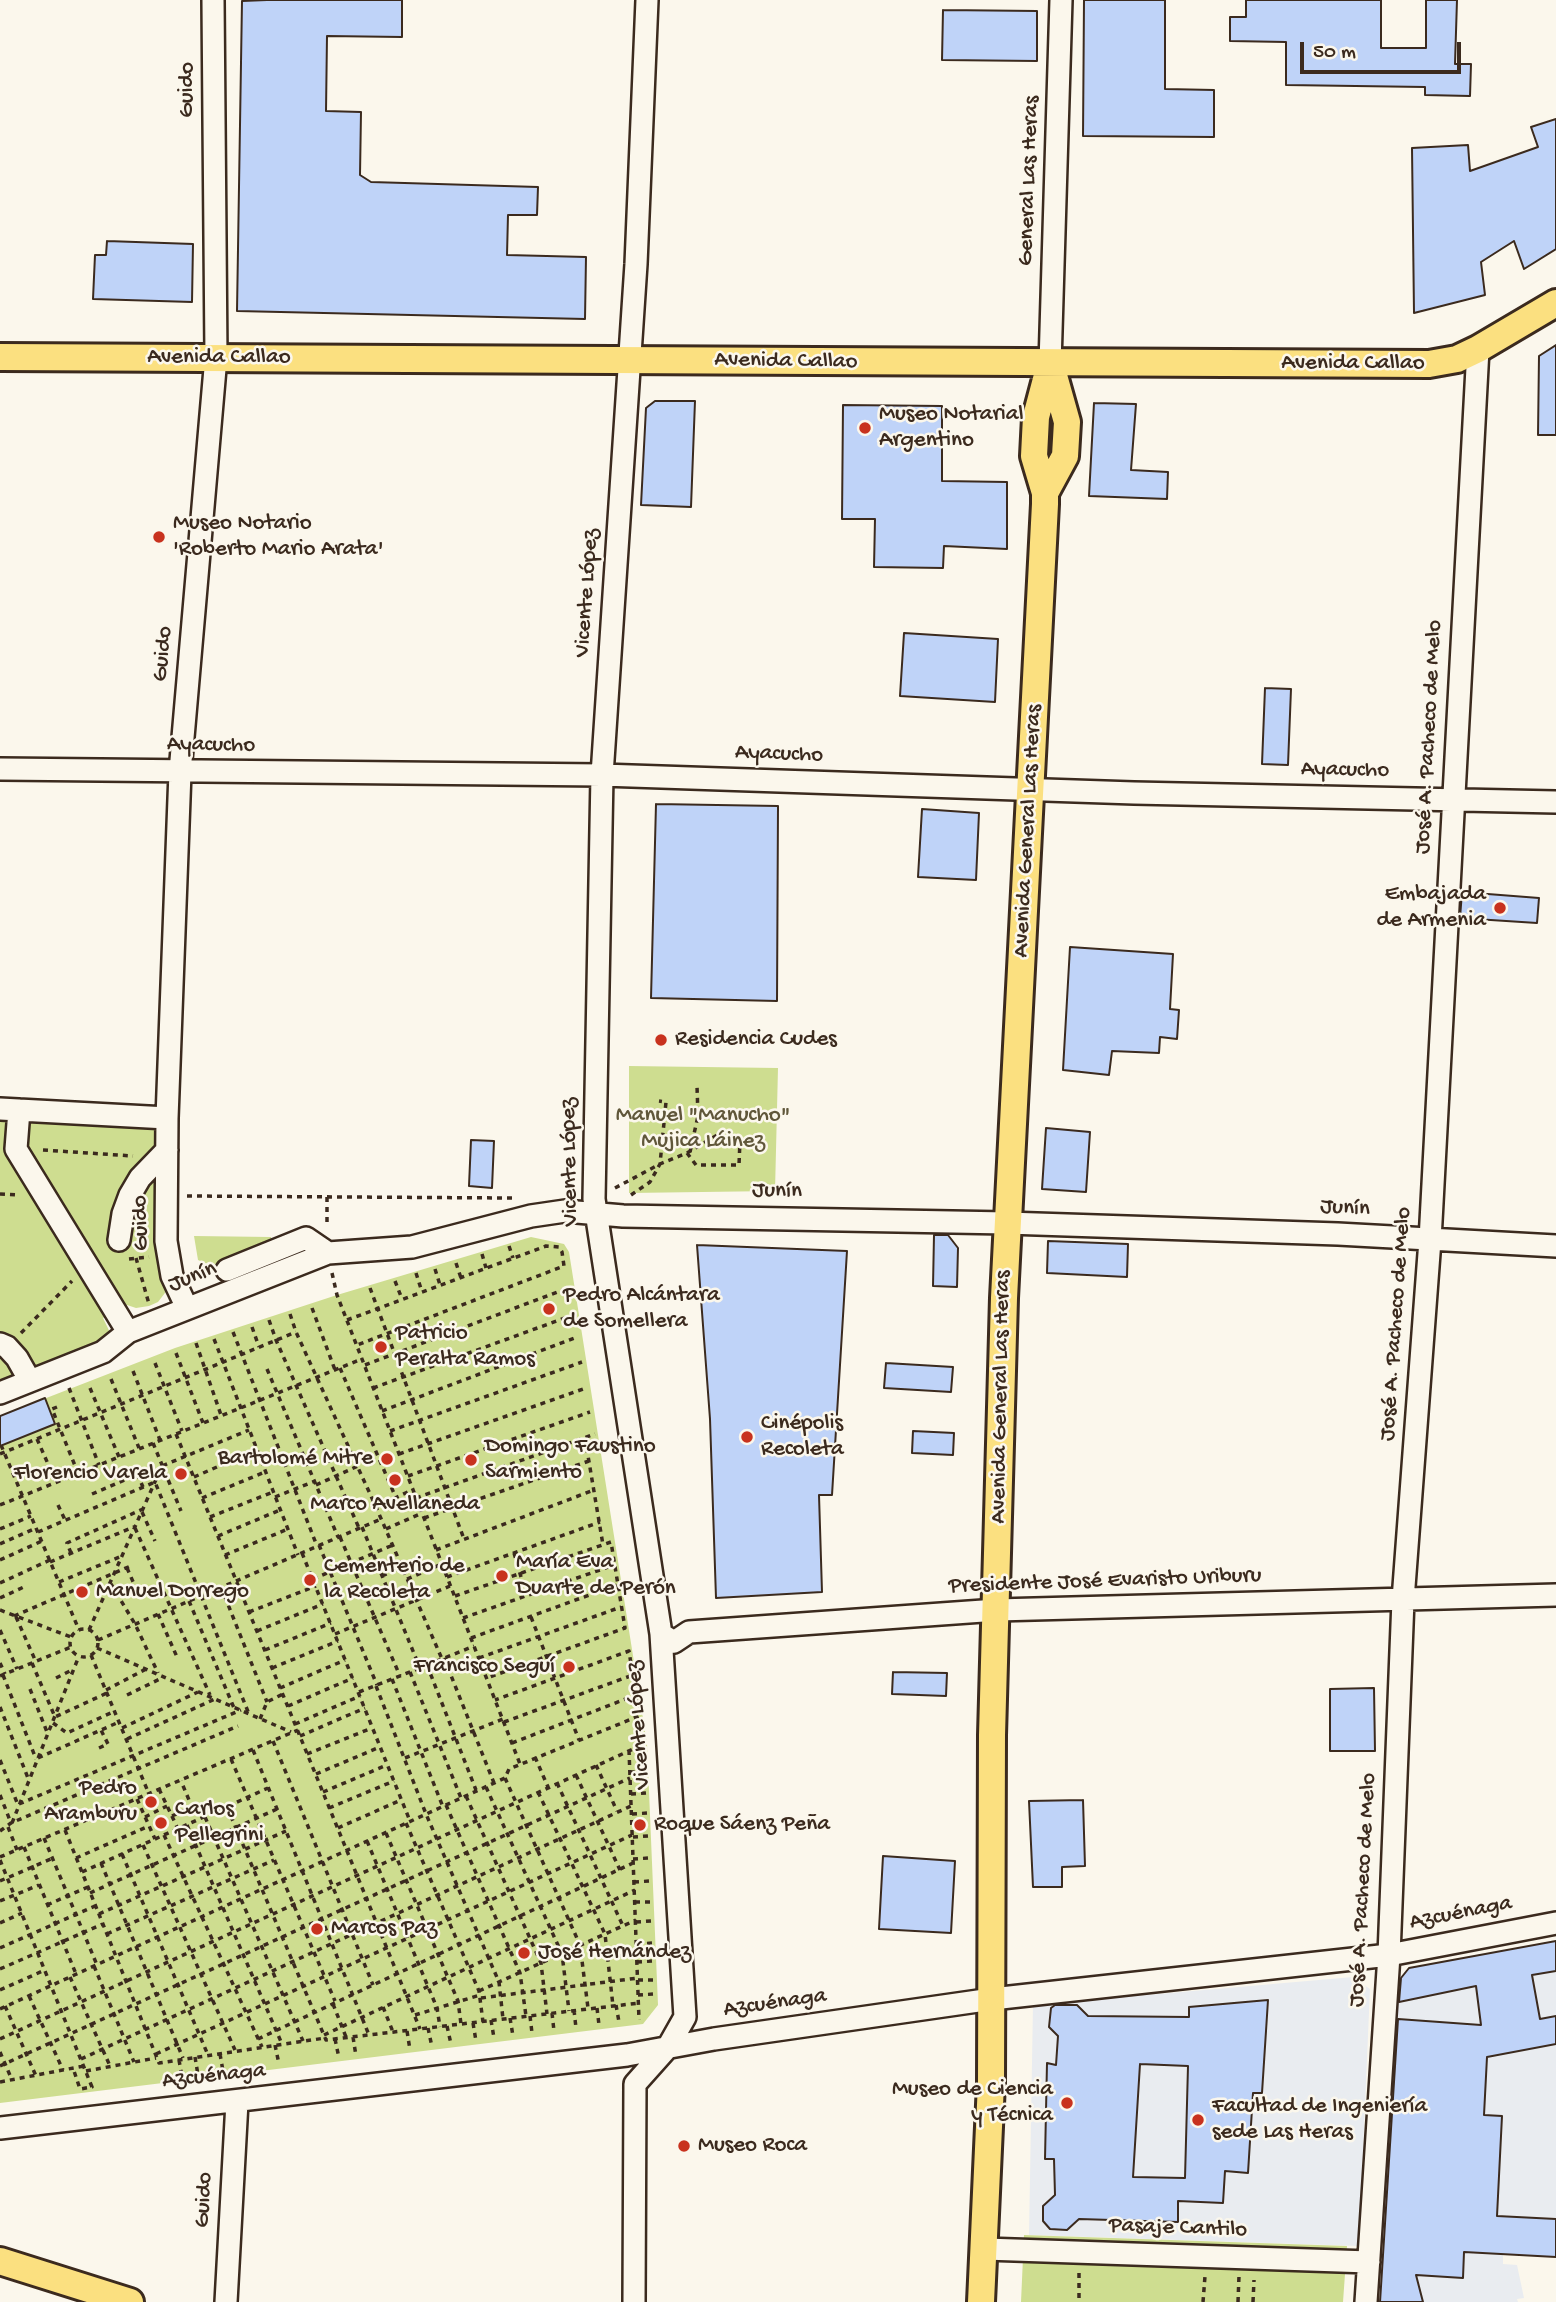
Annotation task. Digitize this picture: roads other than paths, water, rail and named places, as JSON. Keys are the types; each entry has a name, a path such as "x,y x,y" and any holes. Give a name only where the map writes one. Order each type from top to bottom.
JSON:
{"main road":[{"name":"Avenida Callao","path":"0,357 1429,365 1457,359 1478,349 1556,303"},
{"name":"Avenida General Las Heras","path":"981,2302 992,1999 992,1735 1007,1223 1045,493 1034,456 1036,417 1050,363"},
{"path":"0,2261 130,2302"}],"street":[{"name":"Guido","path":"187,1308 172,1276 166,1241 167,1118 180,772 216,357 214,0"},
{"name":"Vicente López","path":"634,2302 635,2084 668,2047 685,2017 661,1634 594,1206 602,775 636,264 647,0"},
{"name":"General Las Heras","path":"1050,363 1062,0"},
{"name":"José A. Pacheco de Melo","path":"1366,2302 1389,1955 1403,1600 1430,1240 1478,349"},
{"name":"Ayacucho","path":"0,769 602,775 1031,790 1556,802"},
{"path":"128,1332 16,1149 10,1110 167,1118"},
{"path":"118,1240 130,1195 140,1178 167,1150"},
{"name":"Junín","path":"0,1393 103,1352 128,1332 328,1253 412,1247 531,1216 594,1206 623,1216 1007,1223 1338,1234 1556,1246"},
{"path":"227,1270 306,1238 328,1253"},
{"path":"4,1345 17,1358 30,1381"},
{"name":"Presidente José Evaristo Uriburu","path":"661,1634 674,1642 689,1632 997,1610 1556,1595"},
{"name":"Azcuénaga","path":"0,2128 627,2054 992,1999 1389,1955 1556,1923"},
{"name":"Guido","path":"226,2302 237,2102"},
{"name":"Pasaje Cantilo","path":"985,2249 1369,2262"}],"place":[{"name":"Museo Notarial Argentino","path":"865,428"},
{"name":"Museo Notario 'Roberto Mario Arata'","path":"159,537"},
{"name":"Embajada de Armenia","path":"1500,908"},
{"name":"Residencia Cudes","path":"661,1040"},
{"name":"Pedro Alcántara de Somellera","path":"549,1309"},
{"name":"Patricio Peralta Ramos","path":"381,1347"},
{"name":"Cinépolis Recoleta","path":"747,1437"},
{"name":"Bartolomé Mitre","path":"387,1459"},
{"name":"Domingo Faustino Sarmiento","path":"471,1460"},
{"name":"Florencio Varela","path":"181,1474"},
{"name":"Marco Avellaneda","path":"395,1480"},
{"name":"María Eva Duarte de Perón","path":"502,1576"},
{"name":"Cementerio de la Recoleta","path":"310,1580"},
{"name":"Manuel Dorrego","path":"82,1592"},
{"name":"Francisco Seguí","path":"569,1667"},
{"name":"Pedro Aramburu","path":"151,1802"},
{"name":"Carlos Pellegrini","path":"161,1823"},
{"name":"Roque Sáenz Peña","path":"640,1825"},
{"name":"Marcos Paz","path":"317,1929"},
{"name":"José Hernández","path":"524,1953"},
{"name":"Museo de Ciencia y Técnica","path":"1067,2103"},
{"name":"Facultad de Ingeniería sede Las Heras","path":"1198,2120"},
{"name":"Museo Roca","path":"684,2146"}],"park label":[{"name":"Manuel \"Manucho\" Mujica Láinez","path":"703,1129"}]}
